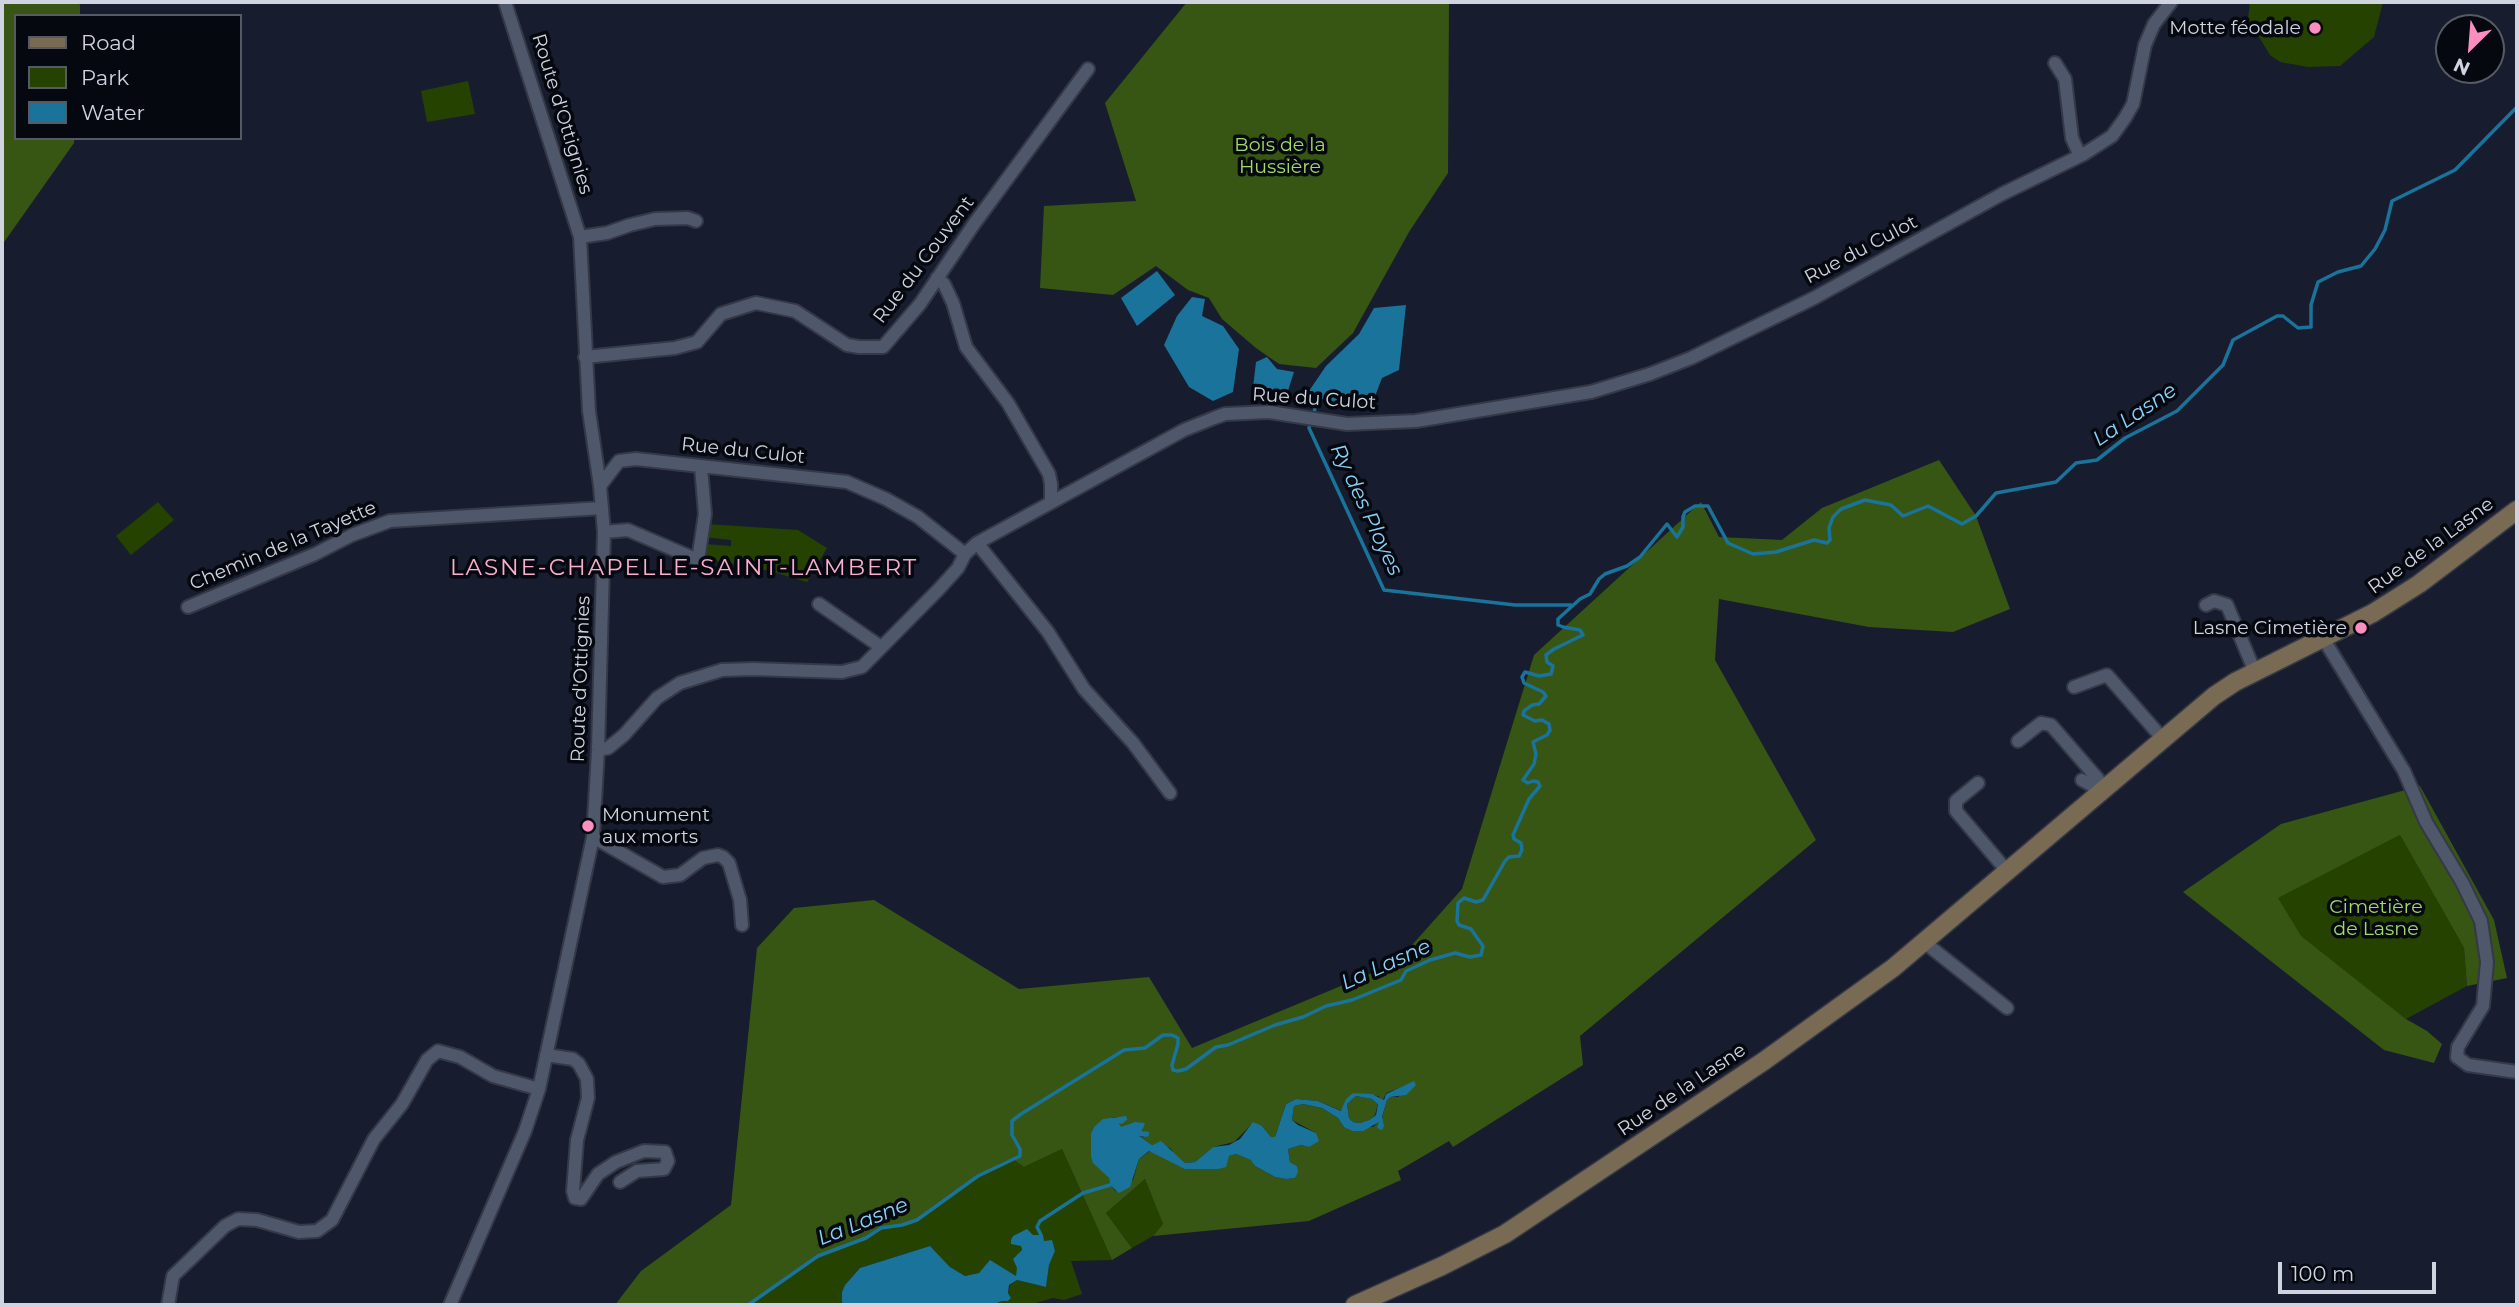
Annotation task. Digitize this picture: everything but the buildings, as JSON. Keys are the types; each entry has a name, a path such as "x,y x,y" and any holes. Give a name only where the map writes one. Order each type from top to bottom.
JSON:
{"street":[{"name":"Route d'Ottignies","path":"450,1305 525,1131 540,1089 593,837 598,750 604,532 589,411 580,237 505,2"},
{"name":"Rue du Culot","path":"596,460 606,463 654,461 847,482 918,517 965,554 978,543 1184,430 1225,414 1269,412 1333,423 1390,423 1591,392 1622,383 1691,358 1814,298 2002,194 2080,156 2112,136 2133,104 2145,45 2154,24 2171,2"},
{"path":"2055,63 2065,79 2072,138 2080,156"},
{"name":"Rue du Couvent","path":"585,357 674,348 697,342 721,314 756,303 795,311 847,345 883,346 919,304 1088,69"},
{"path":"580,237 607,233 655,219 688,218 696,221"},
{"path":"937,278 944,284 953,303 966,347 1008,403 1049,474 1051,502"},
{"path":"600,486 619,461"},
{"path":"604,532 628,530 698,560 705,514 701,467"},
{"name":"Chemin de la Tayette","path":"187,607 390,521 602,508"},
{"name":"Rue de la Lasne","path":"1355,1305 1505,1234 1827,1017 1924,942 2214,696 2255,672 2372,613 2419,584 2517,510"},
{"path":"978,543 1048,632 1084,689 1133,743 1170,793"},
{"path":"598,750 608,748 624,735 657,698 675,685 722,670 842,672 862,667 939,589 958,568 965,554"},
{"path":"2206,604 2214,601 2227,605 2255,672"},
{"path":"819,604 881,648"},
{"path":"2323,638 2404,771 2426,822 2482,921 2487,946 2483,1006 2458,1047 2457,1057 2468,1065 2517,1072"},
{"path":"2074,687 2108,670 2163,739"},
{"path":"2018,741 2041,723 2051,725 2098,779 2102,791"},
{"path":"2082,780 2102,791"},
{"path":"1978,783 1956,801 1956,811 2007,872"},
{"path":"593,837 663,877 680,875 703,858 719,855 723,857 729,863 740,900 742,925"},
{"path":"1924,942 2007,1008"},
{"path":"167,1305 173,1276 225,1226 238,1219 257,1220 299,1232 317,1231 332,1220 374,1139 402,1104 427,1060 438,1051 460,1057 494,1076 540,1089"},
{"path":"546,1055 573,1059 587,1079 588,1098 577,1140 573,1191 575,1198 581,1199 598,1174 616,1162 644,1151 665,1152 668,1161 664,1169 637,1171 620,1182"}],"green space":[{"path":"2,2 78,2 80,14 14,14 14,140 74,140 74,143 2,245"},
{"name":"Bois de la Hussière","path":"1187,2 1449,2 1448,173 1409,232 1353,333 1316,368 1279,364 1222,319 1209,298 1188,290 1156,266 1113,295 1040,288 1044,206 1136,201 1105,103"},
{"name":"Motte féodale","path":"2250,2 2383,2 2374,37 2340,66 2308,67 2280,62 2270,55 2248,19"},
{"path":"468,81 475,114 427,122 421,91"},
{"path":"1939,460 1976,516 2010,609 1953,632 1869,627 1719,599 1715,660 1816,840 1580,1036 1583,1065 1453,1147 1449,1141 1398,1171 1401,1180 1309,1221 1153,1236 1163,1224 1145,1179 1106,1213 1132,1248 1112,1260 1062,1149 1024,1167 1014,1160 1005,1161 978,1176 917,1220 881,1228 866,1238 818,1256 748,1305 615,1305 641,1271 731,1205 757,948 794,908 874,900 1019,989 1149,977 1192,1048 1396,963 1462,889 1534,655 1701,502 1719,537 1782,540 1822,508","holes":["1412,1083 1398,1097 1390,1097 1387,1100 1382,1118 1373,1127 1344,1127 1338,1118 1322,1108 1303,1104 1294,1106 1292,1120 1316,1133 1309,1147 1301,1145 1288,1149 1290,1162 1297,1166 1295,1178 1275,1177 1255,1166 1252,1160 1236,1154 1229,1156 1218,1169 1199,1168 1169,1160 1150,1151 1139,1159 1133,1180 1116,1191 1091,1157 1091,1133 1094,1127 1114,1117 1127,1117 1128,1119 1119,1123 1120,1128 1144,1124 1144,1137 1139,1136 1152,1145 1159,1142 1171,1149 1185,1163 1195,1162 1213,1147 1234,1142 1251,1125 1262,1126 1271,1137 1275,1137 1286,1104 1296,1099 1318,1101 1342,1111 1353,1093 1378,1096 1383,1100 1386,1093"]},
{"path":"158,502 174,520 131,555 116,536"},
{"path":"706,524 798,530 827,548 807,582 770,571 703,558 705,544 731,546 731,540 704,537"},
{"path":"2420,786 2494,920 2507,978 2467,986 2464,948 2400,835 2278,898 2301,936 2442,1044 2434,1063 2384,1050 2183,892 2281,824"},
{"name":"Cimetière de Lasne","path":"2400,835 2464,948 2467,986 2406,1019 2300,936 2277,898"},
{"path":"1356,1096 1378,1103 1375,1115 1360,1123 1349,1118 1347,1104"},
{"path":"1062,1149 1112,1260 1071,1261 1082,1294 1064,1300 1053,1298 1028,1305 992,1305 1011,1298 1008,1293 1010,1285 1017,1280 1046,1287 1049,1265 1055,1251 1051,1241 1021,1245 1016,1276 1002,1268 965,1276 950,1267 930,1246 860,1268 845,1285 842,1292 844,1305 748,1305 818,1256 866,1238 881,1228 917,1220 978,1176 1005,1161 1014,1160 1024,1167"},
{"path":"1145,1179 1163,1224 1153,1236 1132,1248 1106,1213"}],"water":[{"path":"1157,271 1175,295 1137,326 1121,298"},
{"path":"1192,297 1205,299 1202,316 1223,326 1239,349 1233,392 1213,401 1189,387 1164,345 1177,316"},
{"path":"1406,305 1399,370 1382,378 1374,399 1337,404 1307,394 1326,366 1359,334 1374,308"},
{"path":"1267,357 1277,369 1294,372 1286,397 1252,396 1256,362"},
{"path":"1414,1081 1416,1085 1406,1095 1390,1097 1387,1100 1382,1117 1382,1130 1377,1128 1379,1122 1363,1131 1353,1131 1344,1127 1338,1118 1322,1108 1303,1104 1294,1106 1292,1120 1316,1133 1319,1141 1309,1147 1301,1145 1288,1149 1290,1162 1297,1166 1295,1178 1275,1177 1255,1166 1251,1160 1236,1154 1229,1156 1226,1167 1185,1169 1149,1151 1139,1159 1130,1187 1119,1193 1110,1185 1109,1178 1093,1163 1091,1157 1091,1133 1103,1119 1126,1116 1128,1119 1122,1124 1119,1123 1121,1127 1135,1122 1145,1123 1142,1131 1149,1132 1149,1135 1139,1136 1152,1145 1161,1141 1185,1163 1195,1162 1213,1147 1229,1145 1240,1139 1253,1122 1262,1126 1271,1137 1275,1137 1286,1104 1296,1099 1318,1101 1341,1111 1346,1099 1353,1093 1372,1094 1384,1100 1386,1094","holes":["1356,1096 1372,1099 1378,1104 1376,1115 1360,1123 1353,1122 1349,1118 1347,1104"]},
{"path":"1027,1229 1033,1235 1043,1235 1044,1241 1052,1240 1055,1251 1049,1265 1046,1287 1017,1280 1009,1285 1008,1293 1011,1298 1008,1301 992,1305 844,1305 842,1302 845,1285 860,1268 930,1246 950,1267 965,1276 979,1273 990,1260 1016,1276 1017,1268 1013,1259 1022,1250 1021,1246 1011,1244 1011,1240 1013,1236"}],"waterway":[{"name":"La Lasne","path":"748,1305 818,1256 866,1238 881,1228 917,1220 978,1176 1020,1156 1020,1149 1012,1135 1012,1121 1124,1050 1145,1048 1163,1035 1172,1035 1178,1038 1173,1070 1186,1069 1216,1047 1228,1045 1326,1006 1352,1000 1401,980 1406,971 1430,960 1455,953 1470,957 1481,955 1483,946 1471,929 1459,925 1457,921 1458,903 1464,898 1476,902 1483,900 1505,861 1509,857 1519,856 1521,843 1514,839 1513,835 1529,799 1540,786 1538,782 1528,783 1523,780 1534,764 1536,754 1533,742 1547,735 1550,730 1549,724 1542,720 1535,721 1523,715 1524,711 1539,704 1546,696 1524,683 1522,677 1525,672 1539,676 1551,674 1553,666 1547,662 1546,655 1583,635 1580,630 1558,625 1558,619 1580,599 1590,594 1605,574 1627,566 1640,557 1667,524 1677,537 1683,527 1685,512 1695,506 1708,506 1728,543 1753,554 1776,552 1814,540 1827,543 1830,540 1829,528 1833,517 1841,509 1865,500 1891,505 1903,516 1928,506 1962,524 1976,516 1996,493 2056,482 2076,463 2097,460 2125,438 2177,411 2223,365 2233,340 2277,316 2283,316 2298,328 2311,327 2311,305 2318,282 2338,272 2361,266 2375,249 2385,230 2392,201 2455,170 2517,107"},
{"name":"Ry des Ployes","path":"1314,412 1318,397"},
{"name":"Ry des Ployes","path":"1310,425 1309,428 1384,590 1515,605 1571,605"},
{"path":"1041,1235 1037,1227 1040,1221 1083,1193 1110,1185"}],"place":[{"name":"Motte féodale","path":"2315,28"},
{"name":"Lasne Cimetière","path":"2361,628"},
{"name":"Monument aux morts","path":"588,826"}],"district":[{"name":"LASNE-CHAPELLE-SAINT-LAMBERT","path":"684,568"}]}
